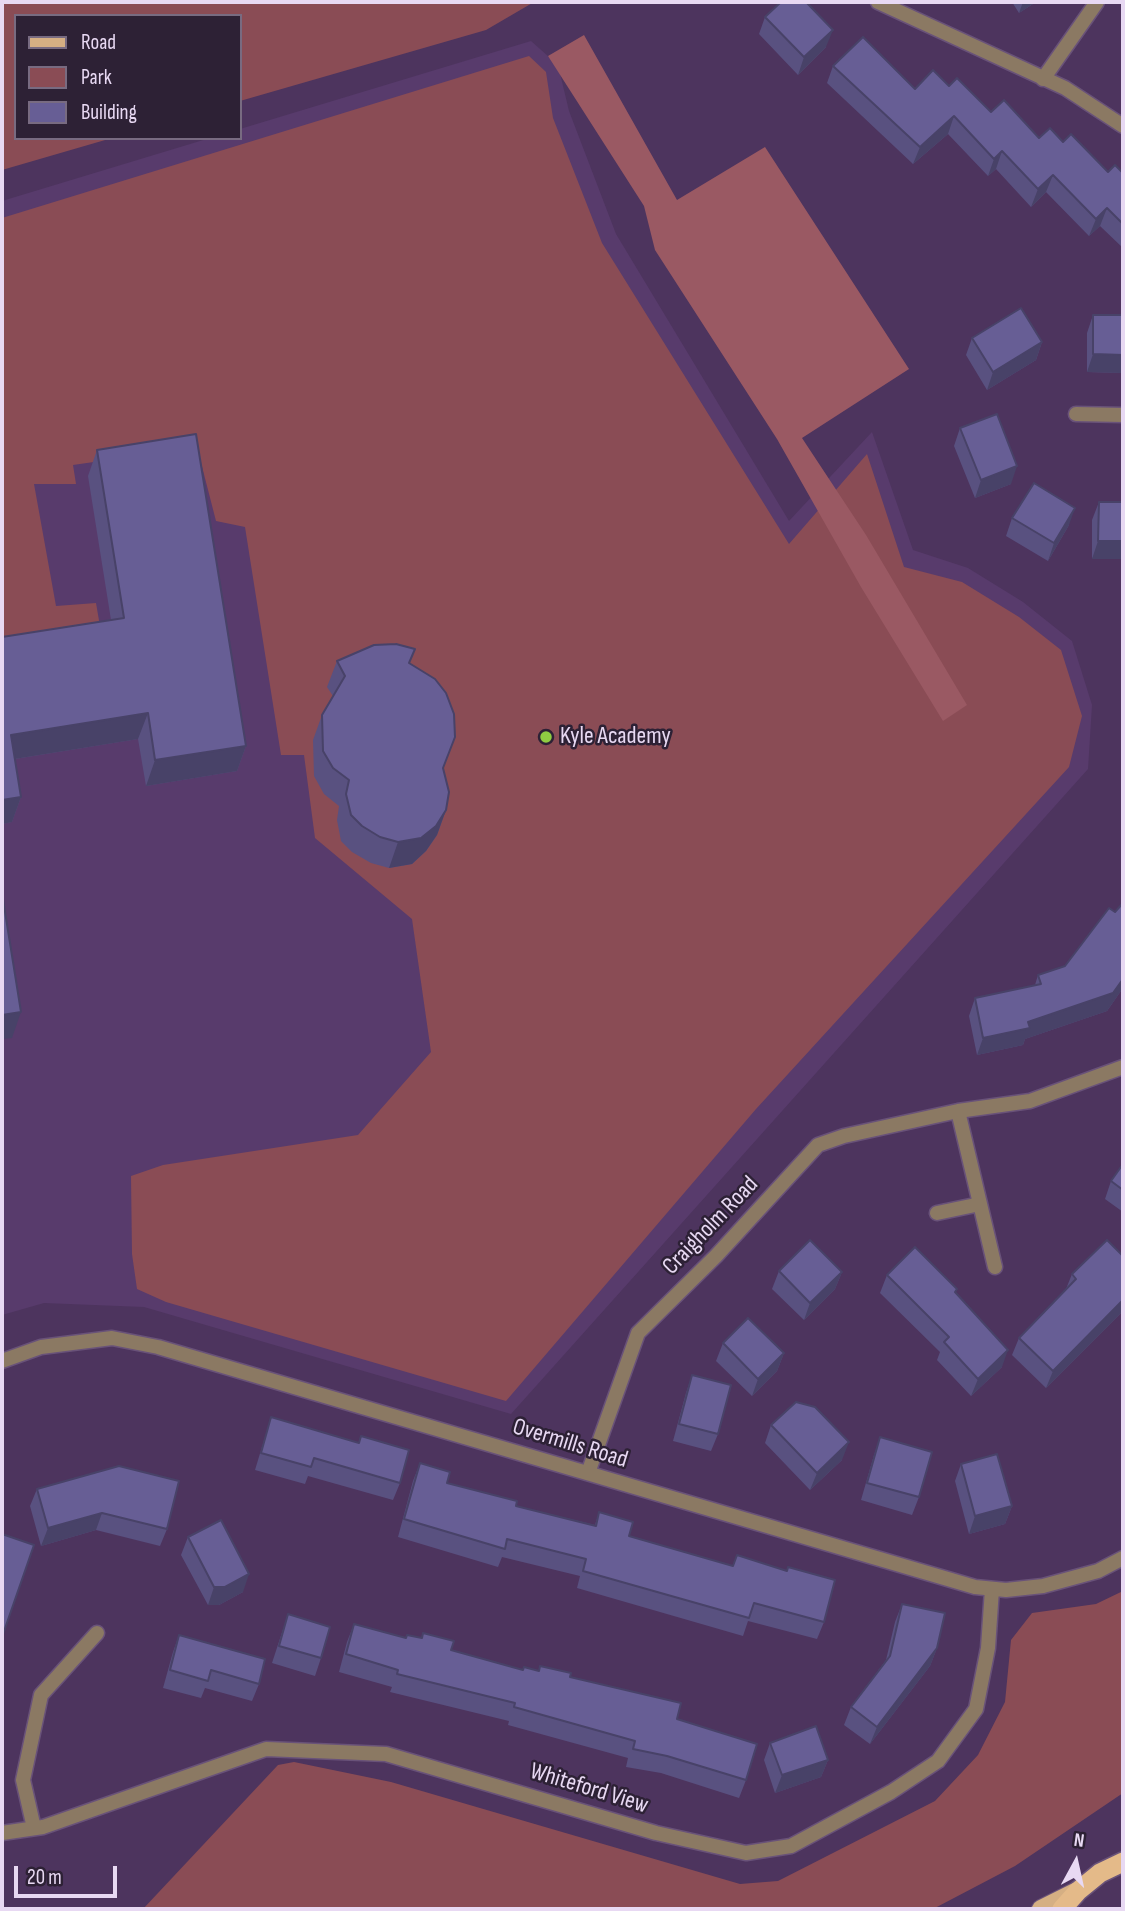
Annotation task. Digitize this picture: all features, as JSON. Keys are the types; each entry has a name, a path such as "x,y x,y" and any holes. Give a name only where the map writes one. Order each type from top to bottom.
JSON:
{"highway":[{"path":"1062,1909 1078,1891 1100,1874 1123,1863"}],"main road":[{"path":"1041,1909 1078,1891"}],"street":[{"path":"878,2 1065,88 1123,126"},
{"path":"1043,79 1097,2"},
{"path":"1076,414 1123,415"},
{"name":"Craigholm Road","path":"588,1473 638,1333 716,1256 818,1145 844,1136 958,1111 1030,1101 1123,1067"},
{"path":"958,1111 995,1267"},
{"path":"937,1213 980,1204"},
{"name":"Overmills Road","path":"2,1361 41,1347 112,1338 123,1340 245,1370 829,1546 975,1587 992,1589 1043,1586 1098,1571 1123,1558"},
{"name":"Whiteford View","path":"2,1833 34,1828 266,1749 386,1754 656,1833 746,1853 791,1846 891,1792 938,1761 976,1709 988,1648 992,1589"},
{"path":"34,1828 23,1780 41,1695 97,1633"}],"shaded area":[{"path":"584,35 677,200 765,147 909,369 802,438 866,535 967,705 943,721 861,587 777,439 655,250 644,206 548,56"},
{"name":"Kyle Academy","path":"531,41 558,65 569,111 616,234 789,521 872,432 913,550 968,568 1023,602 1072,641 1092,705 1088,769 511,1414 144,1307 44,1303 2,1315 2,201 203,140 242,140 242,128"}],"green space":[{"path":"2,2 534,2 486,30 242,100 242,14 14,14 14,140 105,140 2,170"},
{"name":"Kyle Academy","path":"529,56 546,72 553,118 602,243 789,544 867,454 904,567 962,582 1019,617 1061,650 1082,716 1069,767 756,1109 506,1401 166,1302 137,1289 132,1254 131,1176 163,1165 358,1135 431,1052 412,919 315,838 304,755 281,755 245,527 216,521 197,447 73,465 76,484 34,484 56,606 96,603 101,632 4,643 2,218"},
{"path":"1123,1591 1123,1793 1015,1866 933,1909 143,1909 278,1765 294,1762 391,1782 740,1884 778,1881 935,1801 978,1755 1005,1702 1011,1640 1032,1613 1096,1604"}],"building":[{"path":"781,2 806,2 833,30 804,57 765,17"},
{"path":"863,37 915,89 933,70 949,86 957,78 991,112 1004,100 1039,138 1050,128 1063,142 1071,134 1108,172 1115,165 1123,173 1123,224 1107,208 1096,219 1053,175 1038,189 1002,151 994,159 954,116 920,147 833,66"},
{"path":"1021,308 1042,342 993,372 972,338"},
{"path":"1093,315 1123,315 1123,355 1093,354"},
{"path":"997,414 1017,466 981,480 960,428"},
{"path":"196,434 246,746 155,760 148,713 11,735 21,797 2,800 2,637 124,618 97,450"},
{"path":"1034,483 1075,508 1054,543 1012,518"},
{"path":"1099,502 1123,502 1123,541 1098,541"},
{"path":"396,644 415,649 409,663 435,679 446,693 454,714 455,737 443,768 449,792 446,810 436,826 421,838 398,842 380,837 362,826 351,815 346,794 349,780 333,768 323,751 322,715 345,676 337,661 374,645"},
{"path":"2,893 21,1012 2,1015"},
{"path":"1123,903 1123,979 1113,993 1028,1022 1030,1028 983,1038 975,998 1041,984 1038,975 1065,966 1109,908 1115,912"},
{"path":"1123,1164 1123,1190 1111,1181"},
{"path":"810,1240 842,1272 810,1303 779,1271"},
{"path":"1107,1240 1123,1256 1123,1300 1053,1371 1019,1338 1076,1279 1072,1274"},
{"path":"915,1247 957,1289 955,1292 1008,1350 978,1379 944,1342 949,1337 887,1275"},
{"path":"748,1318 784,1353 758,1379 723,1343"},
{"path":"692,1375 731,1385 718,1434 679,1424"},
{"path":"796,1402 815,1407 849,1442 817,1473 771,1425"},
{"path":"271,1417 359,1443 361,1436 409,1450 400,1483 314,1458 311,1467 261,1453"},
{"path":"880,1437 932,1452 919,1497 867,1483"},
{"path":"997,1454 1012,1506 975,1516 961,1464"},
{"path":"420,1463 450,1472 447,1483 517,1501 516,1506 596,1526 599,1512 633,1522 629,1536 733,1566 737,1555 787,1571 788,1567 835,1580 824,1622 754,1603 749,1618 583,1571 586,1559 507,1539 505,1549 404,1519"},
{"path":"119,1466 179,1481 167,1529 102,1513 48,1528 37,1489"},
{"path":"221,1520 249,1574 225,1587 214,1587 188,1537"},
{"path":"2,1534 34,1545 2,1637"},
{"path":"902,1604 945,1613 937,1648 877,1727 851,1707 890,1656"},
{"path":"288,1614 330,1627 321,1658 279,1646"},
{"path":"354,1624 406,1638 407,1635 422,1638 423,1633 454,1641 451,1650 523,1670 524,1667 539,1671 540,1666 571,1673 570,1677 681,1703 677,1719 757,1744 746,1780 667,1756 633,1749 635,1741 514,1707 515,1703 397,1674 398,1670 346,1654"},
{"path":"179,1635 265,1659 259,1684 211,1670 208,1681 170,1670"},
{"path":"816,1726 828,1760 782,1775 770,1743"}],"place":[{"name":"Kyle Academy","path":"546,737"}]}
